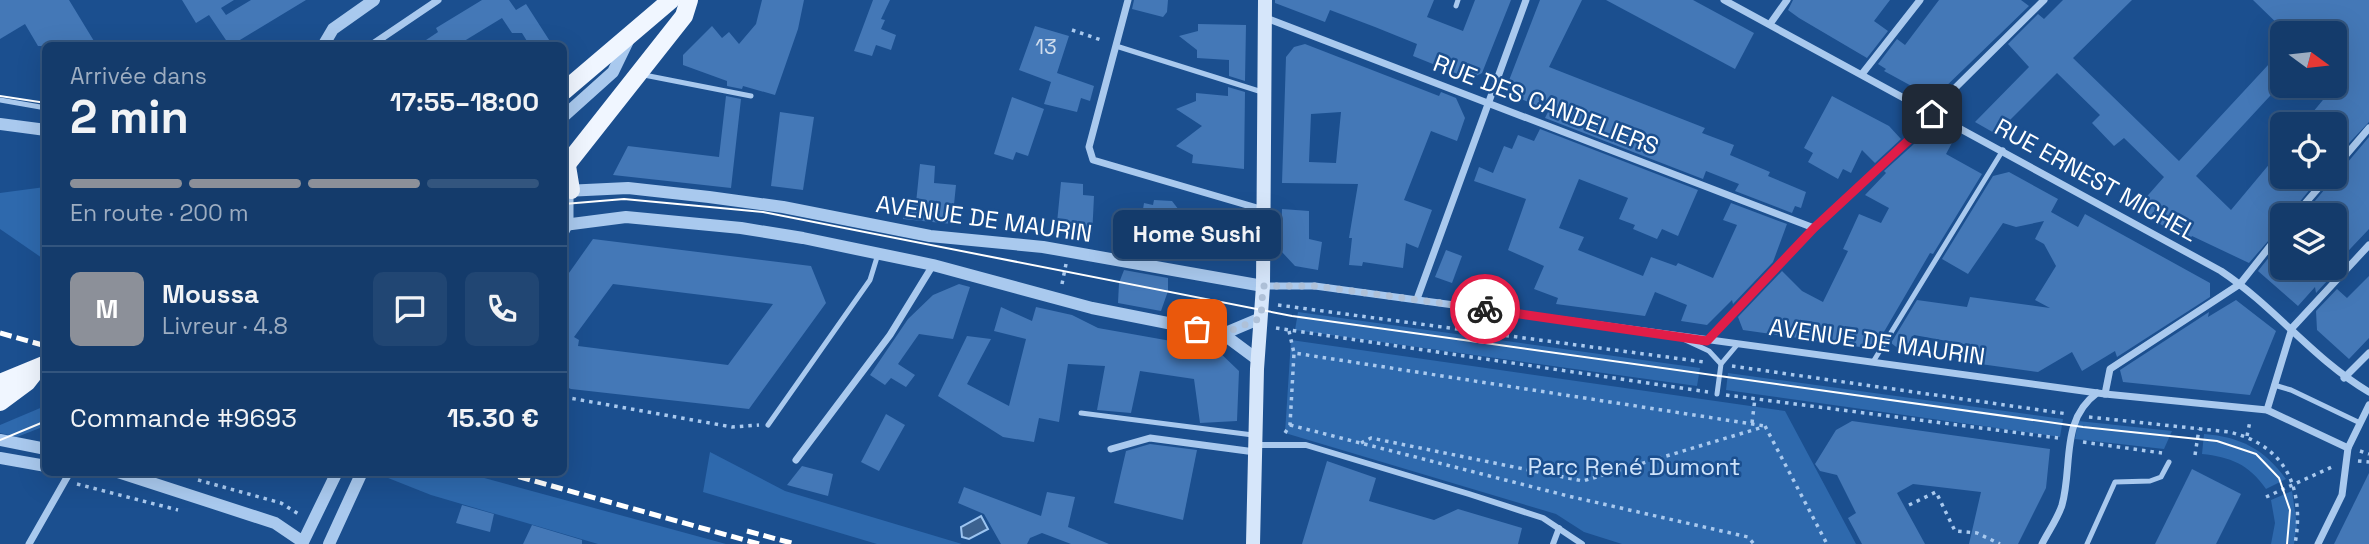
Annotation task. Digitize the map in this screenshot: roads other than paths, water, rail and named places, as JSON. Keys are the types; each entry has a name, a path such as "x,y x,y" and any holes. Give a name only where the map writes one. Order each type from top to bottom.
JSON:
{"main road":[{"path":"567,85 630,35 657,7 671,0"},
{"path":"567,164 684,16 689,0"},
{"path":"1253,544 1258,360 1263,286 1265,0"},
{"path":"0,383 41,367"},
{"path":"0,402 27,382 41,367"}],"street":[{"path":"325,42 333,29 374,0"},
{"path":"376,42 438,0"},
{"path":"1128,0 1089,147 1093,160 1264,211"},
{"path":"1418,299 1526,0"},
{"name":"RUE ERNEST MICHEL","path":"1724,0 2003,150 2240,284 2292,328 2315,353 2344,377 2369,392"},
{"path":"1770,24 1787,0"},
{"path":"1862,74 1920,0"},
{"path":"1707,341 1814,228 1925,125 1932,114 2044,0"},
{"name":"RUE DES CANDELIERS","path":"1265,17 1814,228"},
{"path":"567,113 613,72 630,35"},
{"path":"0,124 42,129"},
{"path":"2347,154 2369,128"},
{"name":"AVENUE DE MAURIN","path":"567,191 628,188 709,197 783,207 930,236 1069,252 1263,286 1315,286 2101,393 2267,410 2348,448"},
{"path":"2305,203 2318,189"},
{"name":"AVENUE DE MAURIN","path":"567,224 617,217 741,228 878,254 933,265 1059,299 1223,334 1258,360"},
{"path":"2042,544 2062,505 2070,440 2080,408 2101,393 2110,369 2240,284 2270,245"},
{"path":"2267,410 2292,328 2369,245"},
{"path":"796,460 890,335 933,265"},
{"path":"1223,334 1261,321"},
{"path":"2344,377 2369,353"},
{"path":"2318,544 2342,495 2348,448 2358,422 2369,404"},
{"path":"1111,449 1150,438 1306,445 1543,518 1582,544"},
{"path":"0,440 42,448"},
{"path":"0,458 42,465"},
{"path":"29,544 68,476"},
{"path":"130,476 275,523 304,543 335,476"},
{"path":"329,544 360,476"},
{"path":"1553,544 1559,528"}],"lane":[{"path":"1116,46 1265,93"},
{"path":"638,73 751,96"},
{"path":"0,100 42,107"},
{"path":"1873,362 2003,150"},
{"path":"567,191 567,224"},
{"path":"768,425 870,280 878,254"},
{"path":"1678,336 1709,351 1721,364"},
{"path":"1717,394 1721,364 1737,345"},
{"path":"2274,385 2291,390 2358,422"},
{"path":"1081,413 1256,444"},
{"path":"2087,544 2115,482 2150,481 2161,477 2169,463"}],"tram line":[{"path":"0,96 42,102"},
{"path":"567,204 624,199 763,212 1292,316 2083,427 2217,441 2256,454 2279,478 2290,510 2287,544"},
{"path":"0,440 42,423"}],"railway":[{"path":"0,333 42,345"},
{"path":"516,476 759,544"},
{"path":"747,531 795,544"}],"place":[{"name":"Home Sushi","path":"1197,329"}],"park label":[{"name":"Parc René Dumont","path":"1634,467"}]}
